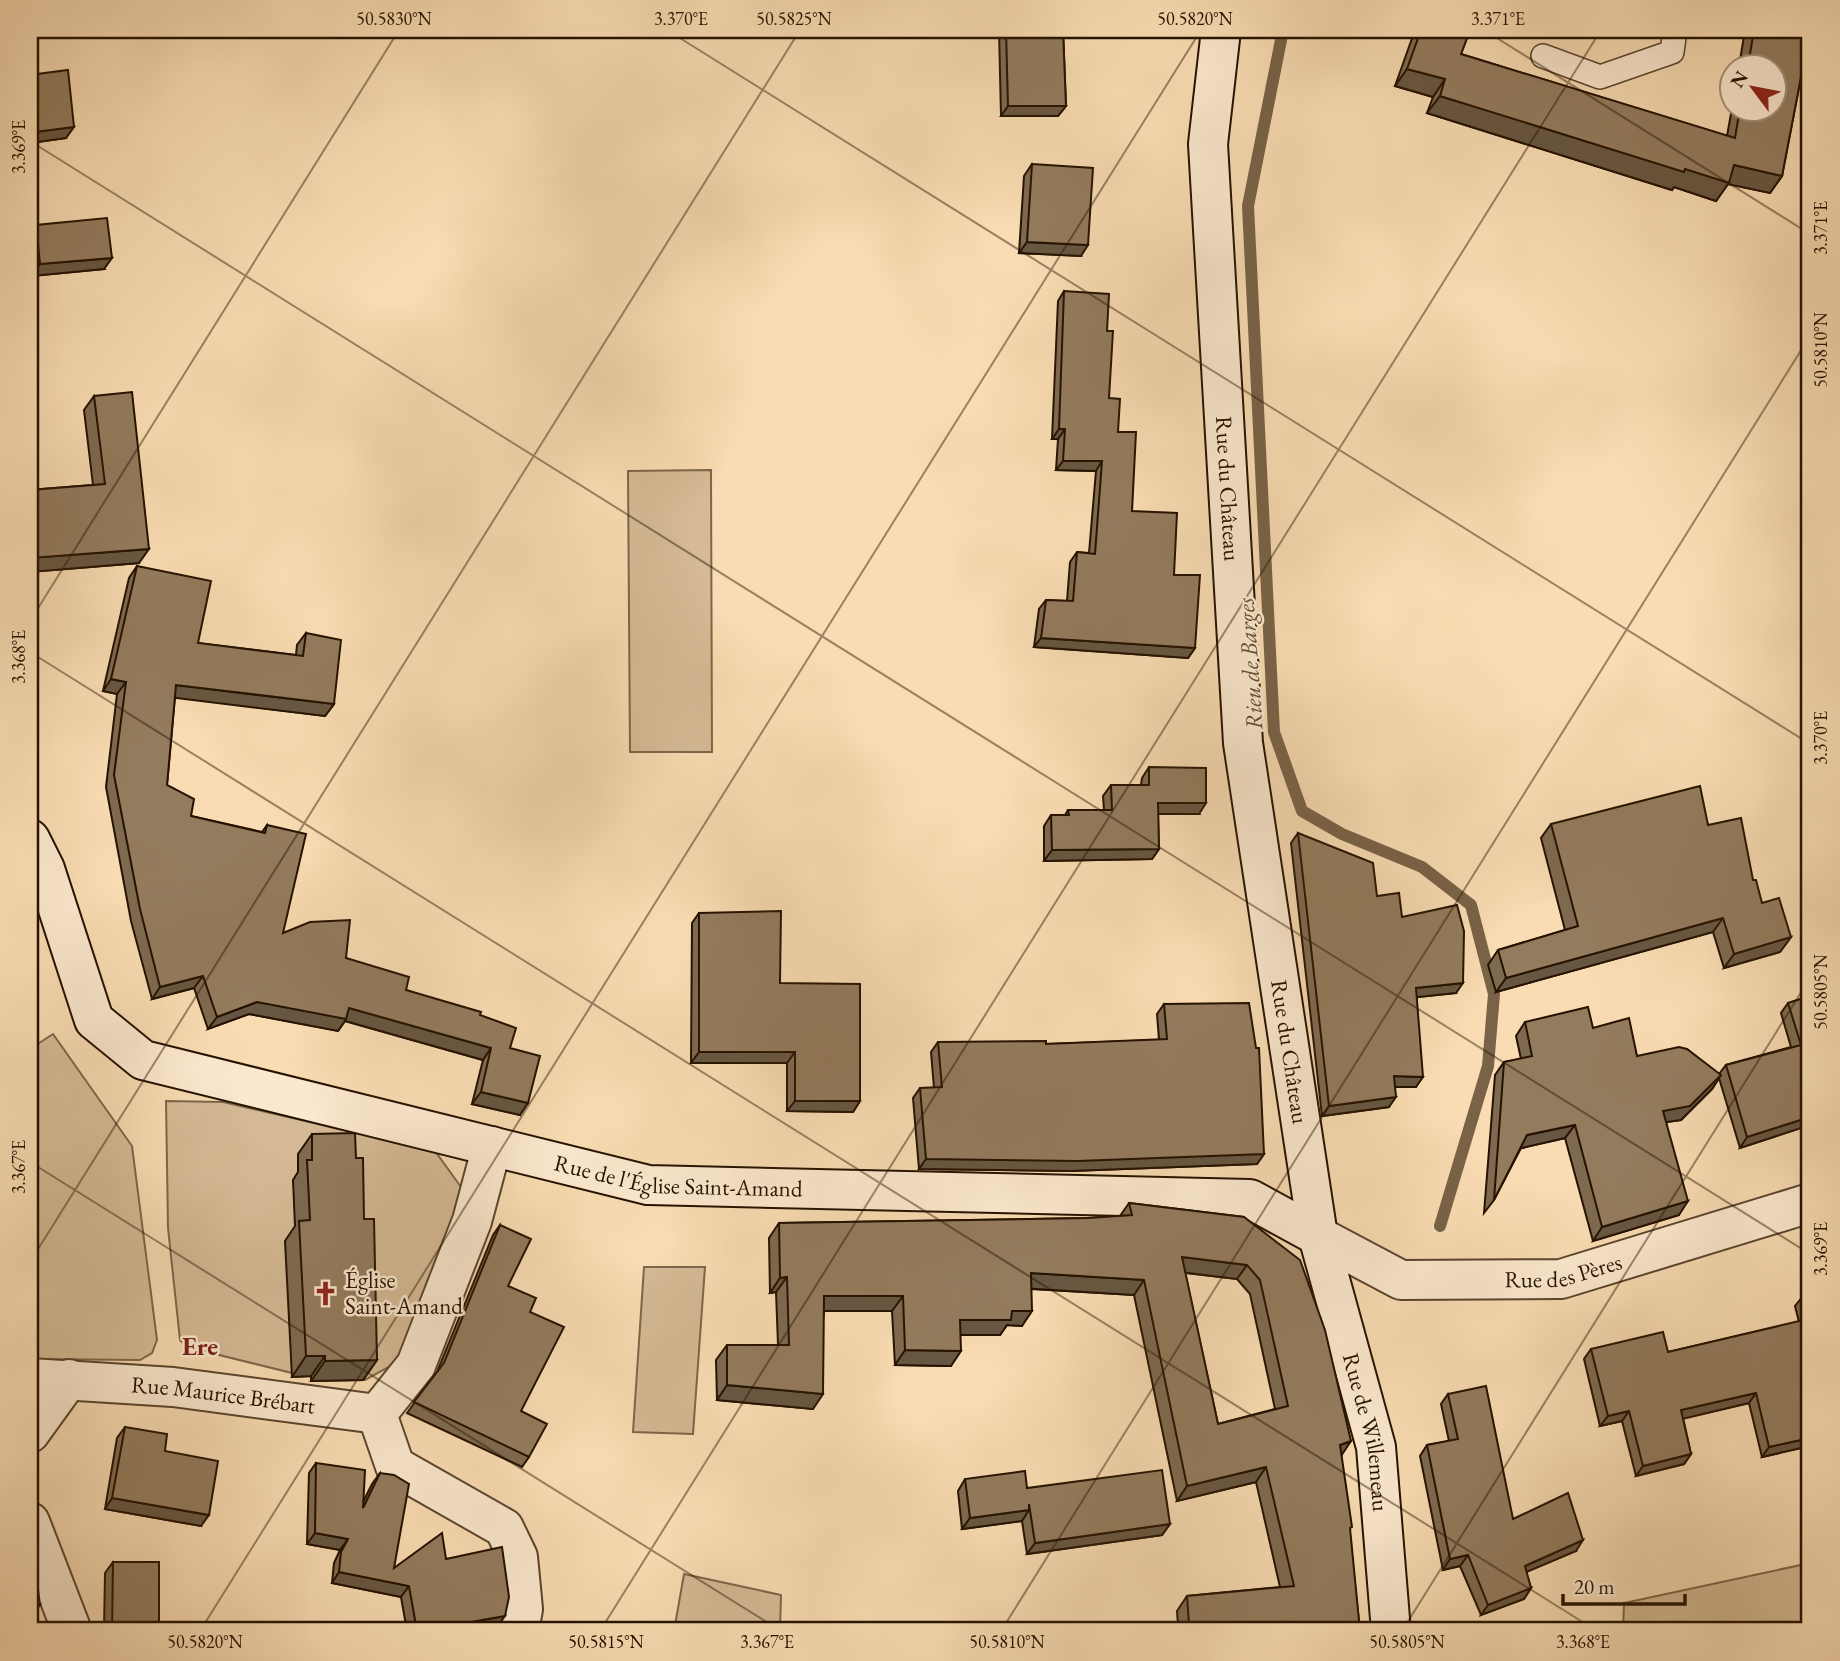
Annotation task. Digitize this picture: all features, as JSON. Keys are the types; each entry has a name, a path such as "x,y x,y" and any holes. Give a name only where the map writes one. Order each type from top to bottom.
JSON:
{"street":[{"name":"Rue du Château","path":"1221,30 1208,144 1243,743 1318,1236"},
{"name":"Rue de l'Église Saint-Amand","path":"30,839 45,869 94,1020 143,1060 648,1185 1250,1199 1318,1236"},
{"path":"492,1146 472,1221 416,1365 377,1414 394,1466 504,1528 517,1558 523,1609 519,1631"},
{"name":"Rue des Pères","path":"1318,1236 1401,1280 1561,1279 1810,1203"},
{"name":"Rue de Willemeau","path":"1318,1236 1376,1447 1391,1631"},
{"name":"Rue Maurice Brébart","path":"30,1378 173,1387 377,1414"},
{"path":"30,1433 69,1379"},
{"path":"30,1522 72,1631"}],"lane":[{"path":"1543,56 1600,77 1672,52 1675,30"}],"shaded area":[{"path":"711,470 712,752 630,752 628,471"},
{"path":"53,1034 132,1146 157,1340 152,1353 140,1360 30,1359 30,1049"},
{"path":"166,1101 223,1102 435,1151 461,1187 464,1217 410,1349 387,1368 365,1380 300,1375 187,1347 180,1340 168,1228"},
{"path":"644,1267 705,1267 693,1434 633,1432"},
{"path":"1810,1563 1806,1631 1623,1631 1624,1603"},
{"path":"684,1574 781,1595 780,1631 674,1631"}],"building":[{"path":"1006,30 1063,30 1066,106 1008,106"},
{"path":"1421,30 1470,30 1461,54 1735,138 1738,122 1787,122 1787,52 1750,52 1754,30 1810,30 1782,176 1734,165 1729,183 1685,169 1684,172 1440,96 1445,79 1407,69"},
{"path":"68,70 74,127 35,132 30,75"},
{"path":"1032,164 1093,168 1088,245 1027,242"},
{"path":"107,218 112,258 40,264 36,225"},
{"path":"1064,291 1109,294 1107,331 1113,331 1109,398 1120,399 1118,432 1136,432 1132,511 1177,513 1174,575 1200,575 1195,648 1041,638 1046,600 1073,601 1077,552 1095,554 1102,461 1063,461 1065,429 1059,429"},
{"path":"132,392 149,549 30,558 30,490 105,484 94,396"},
{"path":"137,566 211,581 198,643 303,656 306,633 341,640 334,704 176,685 167,785 194,799 191,816 265,833 267,825 306,834 283,933 310,922 350,920 346,958 409,977 406,990 481,1012 480,1015 516,1028 510,1048 540,1056 528,1103 481,1092 491,1048 349,1008 346,1019 257,1002 217,1017 203,976 160,987 140,909 114,775 126,682 111,679"},
{"path":"1149,767 1206,768 1206,803 1158,803 1159,849 1052,850 1051,815 1069,815 1068,810 1112,810 1111,785 1149,785"},
{"path":"1700,786 1708,825 1741,818 1753,880 1756,880 1762,903 1779,898 1791,937 1734,954 1723,918 1506,978 1498,950 1578,926 1551,824"},
{"path":"1298,833 1373,863 1377,896 1399,893 1402,917 1457,905 1464,931 1463,983 1416,988 1423,1077 1394,1076 1396,1097 1329,1106"},
{"path":"781,911 780,983 860,984 860,1101 795,1101 795,1052 699,1052 699,913"},
{"path":"1810,996 1810,1117 1747,1137 1726,1065 1801,1045 1788,1003"},
{"path":"1249,1003 1256,1048 1259,1048 1264,1154 1078,1161 926,1159 920,1088 942,1087 938,1042 1046,1041 1046,1044 1167,1039 1164,1004"},
{"path":"1588,1007 1593,1028 1629,1018 1637,1056 1679,1047 1687,1049 1721,1075 1690,1106 1663,1111 1688,1201 1602,1227 1575,1125 1527,1135 1494,1200 1504,1062 1532,1056 1525,1022"},
{"name":"Église Saint-Amand","path":"355,1133 356,1158 363,1158 364,1219 374,1219 377,1360 325,1361 325,1356 306,1356 299,1221 310,1220 307,1160 312,1160 312,1134"},
{"path":"1129,1203 1244,1217 1300,1260 1325,1330 1351,1441 1340,1445 1352,1527 1360,1631 1160,1631 1189,1624 1187,1596 1294,1586 1266,1467 1187,1486 1144,1280 1031,1273 1032,1311 1012,1311 1011,1320 960,1320 961,1351 905,1350 903,1296 824,1296 823,1394 727,1385 727,1345 789,1345 787,1277 780,1278 779,1223 1132,1215","holes":["1182,1257 1247,1265 1260,1280 1288,1406 1218,1424"]},
{"path":"500,1225 531,1239 508,1286 536,1298 530,1312 564,1327 521,1411 547,1424 529,1457 414,1402 444,1363"},
{"path":"1810,1294 1810,1438 1769,1447 1756,1393 1681,1410 1691,1454 1643,1466 1629,1411 1608,1416 1591,1349 1663,1332 1668,1352 1808,1319 1803,1296"},
{"path":"1486,1386 1513,1519 1568,1493 1583,1540 1525,1566 1531,1588 1488,1605 1468,1555 1450,1559 1427,1445 1458,1439 1448,1394"},
{"path":"125,1427 167,1434 165,1451 218,1461 209,1515 112,1498"},
{"path":"316,1463 365,1470 363,1508 380,1473 394,1475 409,1484 394,1568 442,1533 446,1559 502,1547 509,1597 505,1616 454,1625 455,1631 417,1631 409,1586 339,1572 341,1552 348,1539 315,1533"},
{"path":"1162,1470 1170,1524 1035,1543 1029,1504 1029,1510 970,1518 965,1479 1025,1471 1027,1488"},
{"path":"30,1548 40,1605 30,1607"},
{"path":"113,1562 159,1562 159,1631 112,1631"}],"waterway":[{"name":"Rieu de Barges","path":"1283,30 1248,206 1274,732 1302,811 1342,834 1422,867 1471,905 1494,994 1488,1066 1440,1226"}],"place":[{"name":"Église Saint-Amand","path":"325,1293"}],"district":[{"name":"Ere","path":"200,1346"}]}
